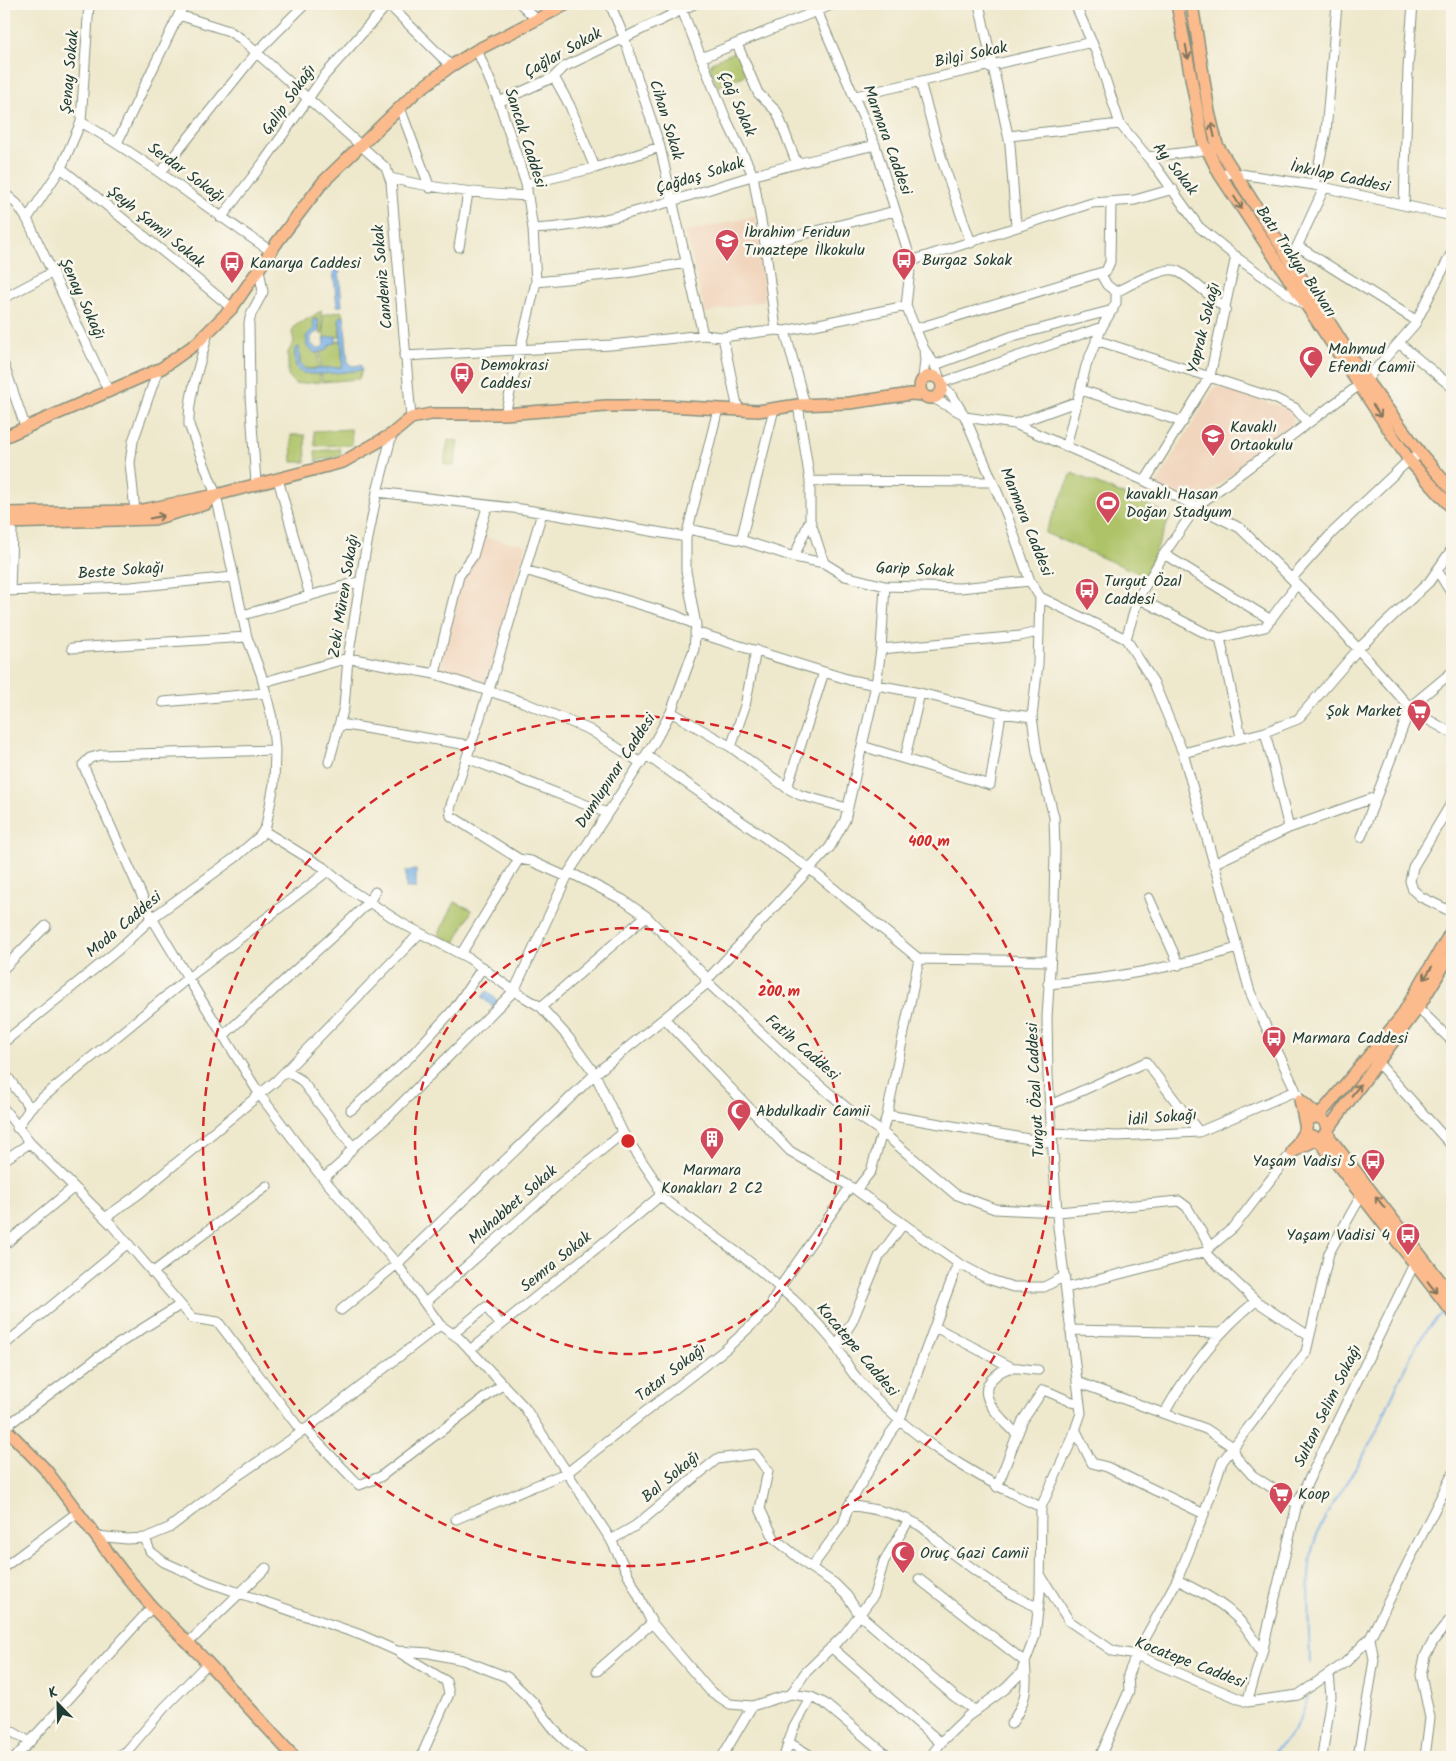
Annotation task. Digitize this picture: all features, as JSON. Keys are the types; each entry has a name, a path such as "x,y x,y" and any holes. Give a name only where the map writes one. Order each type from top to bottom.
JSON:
{"main road":[{"path":"4,438 158,370 197,343 232,308 271,251 323,182 415,93 451,66 477,50 567,4"},
{"name":"Batı Trakya Bulvarı","path":"1177,4 1203,141 1234,172 1409,460 1452,508"},
{"name":"Batı Trakya Bulvarı","path":"1192,4 1213,149 1220,174 1309,308 1363,383 1452,490"},
{"path":"4,513 135,511 216,495 256,483 343,462 392,434 411,418 431,414 504,414 606,406 667,406 738,410 774,409 850,402 922,390 939,394 941,383 934,376 922,390"},
{"path":"8,527 154,519 206,504 216,495"},
{"path":"1292,1152 1309,1119 1319,1116 1400,1016 1452,930"},
{"path":"1292,1152 1323,1136 1326,1129 1418,1008 1451,957"},
{"path":"1298,1096 1325,1122 1330,1138 1452,1296"},
{"path":"1298,1096 1305,1130 1316,1138 1451,1310"},
{"path":"4,1428 46,1470 152,1607 208,1663 294,1757"}],"street":[{"name":"Şenay Sokak","path":"27,219 61,168 81,122 89,4"},
{"path":"117,143 184,4"},
{"path":"161,172 257,52 305,4"},
{"path":"388,4 451,66"},
{"name":"Galip Sokağı","path":"221,218 263,163 308,97 338,59 388,4"},
{"path":"521,4 536,19"},
{"name":"Cihan Sokak","path":"610,4 624,37 660,147 674,201 703,335"},
{"name":"Çağlar Sokak","path":"499,102 554,77 564,66 694,4"},
{"path":"701,58 737,44 815,7 834,4"},
{"path":"979,4 1008,136 1016,228"},
{"name":"Ay Sokak","path":"1075,4 1092,42 1120,124 1173,189 1199,227 1309,308"},
{"path":"1314,185 1326,132 1337,4"},
{"path":"1404,205 1408,68 1413,4"},
{"name":"Marmara Caddesi","path":"815,7 856,96 875,145 911,261 906,306 924,349 935,365 941,383 952,396 963,415 992,482 1030,581 1040,597 1126,639"},
{"name":"Çağ Sokak","path":"682,10 726,119 753,176 780,331 802,405 810,481 810,520"},
{"name":"Candeniz Sokak","path":"179,15 229,31 257,52 360,147 377,158 386,168 390,178 404,356 411,418"},
{"name":"Bilgi Sokak","path":"856,96 1092,42"},
{"path":"737,44 758,93 776,112 797,164"},
{"name":"Sancak Caddesi","path":"477,50 499,102 526,184 533,229 536,282 504,414"},
{"path":"554,77 570,106 595,168"},
{"path":"920,82 943,163 971,243"},
{"path":"400,108 430,188"},
{"name":"Serdar Sokağı","path":"81,122 161,172 221,218 271,251"},
{"path":"1008,136 1120,124"},
{"name":"Çağdaş Sokak","path":"533,229 597,220 674,201 797,164 875,145"},
{"path":"526,184 595,168 660,147"},
{"path":"1148,157 1213,149"},
{"name":"Şeyh Şamil Sokak","path":"61,168 232,308"},
{"name":"İnkılap Caddesi","path":"1220,174 1234,172 1314,185 1452,216"},
{"path":"390,178 430,188 468,193 528,196"},
{"path":"1290,262 1299,247 1324,188"},
{"path":"911,261 1092,203 1135,200 1173,189"},
{"name":"Şenay Sokağı","path":"4,193 17,204 27,219 109,392"},
{"path":"459,247 468,193"},
{"path":"915,328 1100,273 1110,268 1111,203"},
{"path":"765,244 895,211"},
{"path":"1299,247 1417,321"},
{"path":"1298,1096 1250,992 1183,753 1154,683 1126,639 1138,598 1164,554 1198,506 1292,438 1308,423 1363,383 1400,344 1417,321 1452,252"},
{"name":"Yaprak Sokağı","path":"1145,481 1210,376 1236,256"},
{"path":"536,282 626,273 686,263"},
{"path":"256,483 250,395 249,323 251,314 263,292 259,269"},
{"path":"1116,292 1164,271 1176,270 1226,308"},
{"path":"4,298 52,272"},
{"path":"1100,273 1107,285 1116,292"},
{"path":"1066,446 1086,366 1102,327 1116,303 1116,292"},
{"path":"404,356 611,345 703,335 723,337 780,331 906,306"},
{"path":"935,365 1013,336 1113,310"},
{"path":"941,383 1102,327"},
{"path":"208,332 194,388 189,425 216,495 232,576 248,637 264,682 272,718 275,750 274,784 264,831 328,871 369,902 420,933 483,967 514,991 541,1007 568,1037 595,1074 623,1132 658,1185 660,1196"},
{"path":"723,337 738,410"},
{"path":"1096,340 1274,398 1295,408 1308,423"},
{"path":"1400,344 1452,387"},
{"name":"Marmara Caddesi","path":"922,390 925,360 924,349"},
{"path":"4,365 26,429"},
{"path":"135,511 130,463 132,441 158,370"},
{"path":"922,390 963,415 1014,424 1145,481 1240,528 1295,581 1359,648 1410,706 1425,718 1452,732"},
{"path":"1081,390 1183,422"},
{"path":"1014,424 1076,402"},
{"name":"Dumlupınar Caddesi","path":"514,991 568,874 644,759 671,712 694,650 696,629 686,571 687,533 718,409"},
{"path":"741,540 774,409"},
{"name":"Zeki Müren Sokağı","path":"329,762 344,707 348,658 361,582 377,492 392,434"},
{"path":"1138,598 1208,634 1220,638 1265,627 1295,581 1334,532 1409,460 1421,454"},
{"path":"278,479 310,596"},
{"path":"810,481 992,482"},
{"name":"Garip Sokak","path":"377,492 741,540 794,557 824,562 845,576 884,586 960,588 1030,581"},
{"path":"435,674 459,576 473,556 487,506"},
{"path":"542,513 467,758 607,813"},
{"path":"794,557 810,520"},
{"path":"810,520 824,562"},
{"path":"7,591 8,527"},
{"path":"1183,753 1265,732 1298,719 1359,648 1428,582 1452,549"},
{"path":"1164,554 1271,620"},
{"path":"525,570 675,615 696,629 824,672 1001,713 1032,717"},
{"path":"1437,570 1452,594"},
{"name":"Beste Sokağı","path":"7,591 131,587 232,576"},
{"path":"243,615 361,582"},
{"path":"341,1310 397,1264 595,1074 704,986 706,981 830,847 845,820 876,685 881,649 884,586"},
{"name":"Turgut Özal Caddesi","path":"930,1757 968,1716 1005,1689 1021,1673 1036,1636 1040,1574 1041,1507 1076,1431 1081,1413 1058,1212 1050,1104 1047,1017 1054,907 1054,817 1036,752 1032,717 1038,664 1040,597"},
{"path":"881,649 1013,637 1038,632"},
{"path":"72,648 248,637"},
{"path":"1220,638 1241,737"},
{"path":"732,747 745,706 756,650"},
{"path":"264,682 348,658 435,674 489,690 590,730 644,759 810,869 919,958 1050,961"},
{"path":"787,788 824,672"},
{"path":"1361,837 1410,706 1452,672"},
{"path":"163,702 266,693"},
{"path":"905,758 920,693"},
{"path":"671,712 732,747 787,788 800,795 847,808"},
{"path":"862,746 990,785 1001,713"},
{"path":"340,724 462,744 471,748"},
{"path":"1265,732 1289,828"},
{"path":"275,750 101,755 90,758 83,765 152,918 188,978 260,1095 324,1178 397,1264 440,1325 470,1350 525,1408 611,1540 652,1623 710,1691 730,1704 752,1706 791,1694 811,1697 824,1703 890,1757"},
{"name":"Fatih Caddesi","path":"467,758 450,808 451,816 519,859 568,874 624,900 646,916 704,975 706,981 800,1068 847,1108 882,1132 955,1194 995,1209 1058,1212 1180,1201 1193,1216 1207,1248"},
{"path":"1213,864 1289,828 1376,797"},
{"path":"1452,802 1413,867 1410,881 1413,890 1421,897 1452,912"},
{"name":"Moda Caddesi","path":"4,1042 118,950 152,918 236,857 264,831"},
{"path":"461,954 519,859"},
{"path":"17,1128 30,1108 188,978 328,871"},
{"path":"224,1035 369,902 375,892"},
{"path":"1149,898 1180,965"},
{"path":"541,1007 646,916"},
{"path":"4,968 46,926"},
{"path":"105,1218 140,1193 260,1095 286,1071 420,933"},
{"path":"1048,984 1082,982 1180,965 1237,948"},
{"name":"Tatar Sokağı","path":"456,1519 568,1472 755,1324 769,1309 780,1287 853,1189 871,1171 887,1115 919,958"},
{"path":"351,1110 410,1058 454,1009 483,967"},
{"path":"324,1178 342,1162 353,1147 388,1117 514,991"},
{"path":"1418,1008 1452,1041"},
{"path":"664,1018 790,1151 853,1189 958,1263 988,1279 1013,1287 1044,1287 1065,1276"},
{"path":"1050,1104 1146,1062 1199,1132"},
{"path":"1378,1063 1452,1146"},
{"path":"286,1071 301,1080 353,1147"},
{"path":"4,1072 30,1108"},
{"name":"İdil Sokağı","path":"1053,1133 1117,1136 1199,1132 1298,1096"},
{"path":"4,1109 30,1143 105,1218 192,1318 218,1322 304,1431 359,1485 380,1478 503,1384"},
{"path":"887,1115 1053,1143"},
{"name":"Muhabbet Sokak","path":"425,1304 557,1186 623,1132"},
{"path":"4,1160 30,1143"},
{"path":"1066,1288 1207,1248 1234,1227 1292,1152"},
{"path":"152,1273 267,1186"},
{"path":"4,1245 73,1188"},
{"name":"Kocatepe Caddesi","path":"660,1196 685,1216 717,1236 780,1287 836,1347 855,1376 899,1422 949,1459 997,1487 1041,1507"},
{"name":"Semra Sokak","path":"470,1350 660,1196"},
{"path":"1100,1757 1128,1691 1128,1675 1136,1656 1177,1580 1204,1514 1222,1462 1306,1352 1329,1253 1361,1196"},
{"path":"836,1347 852,1322 879,1258 903,1224"},
{"path":"4,1345 128,1243"},
{"path":"1207,1248 1256,1301 1309,1336"},
{"path":"958,1263 899,1422 889,1435 849,1505 843,1524 811,1568 834,1583 847,1596 859,1614 955,1697 976,1711"},
{"name":"Sultan Selim Sokağı","path":"1247,1702 1262,1654 1297,1504 1414,1264"},
{"path":"1165,1412 1188,1373 1221,1333 1256,1301"},
{"path":"4,1428 104,1353 180,1304"},
{"path":"453,1334 486,1307 501,1325"},
{"path":"96,1536 127,1539 145,1538 169,1528 233,1479 304,1431 440,1325"},
{"path":"935,1327 1013,1368"},
{"path":"1070,1330 1221,1333"},
{"path":"1017,1434 1002,1420 988,1400 985,1391 989,1381 1002,1370 1013,1368 1038,1370"},
{"path":"1077,1382 1165,1412 1206,1429 1233,1447 1238,1458 1252,1475 1297,1504"},
{"path":"997,1487 1017,1434 1043,1390 1056,1394 1067,1402 1080,1404"},
{"path":"1076,1431 1092,1462 1107,1467 1204,1514"},
{"name":"Bal Sokağı","path":"611,1540 635,1526 717,1459 755,1454 768,1471 760,1509 774,1538 811,1568"},
{"name":"Kocatepe Caddesi","path":"1040,1574 1069,1621 1113,1651 1136,1656 1247,1702 1298,1695 1345,1663 1370,1638 1452,1475"},
{"path":"849,1505 887,1512 922,1526 944,1547 986,1580 1019,1599 1038,1607"},
{"path":"4,1567 78,1512"},
{"path":"791,1694 805,1673 844,1635 874,1595 884,1561 909,1520"},
{"path":"145,1538 150,1552 164,1562 208,1582 362,1635 397,1651 446,1681 450,1694 421,1757"},
{"path":"188,1643 266,1568"},
{"path":"918,1579 1025,1662 1028,1683 1023,1703 1011,1724"},
{"path":"1177,1580 1223,1603 1254,1638 1262,1654"},
{"path":"16,1757 152,1607"},
{"path":"1425,1757 1430,1718 1429,1705 1421,1675 1425,1656 1434,1640 1452,1618"},
{"path":"597,1671 652,1623"},
{"path":"1358,1757 1374,1660 1370,1638"},
{"path":"831,1648 941,1744"},
{"path":"397,1651 429,1653 463,1660 507,1677 533,1702 558,1734 584,1757"},
{"path":"117,1757 127,1751 164,1708 208,1663"},
{"path":"1322,1757 1331,1696 1329,1674"},
{"path":"784,1757 792,1729 811,1697"},
{"path":"722,1757 752,1706"},
{"path":"4,1727 30,1742"},
{"path":"788,1742 812,1757"}],"shaded area":[{"name":"İbrahim Feridun Tınaztepe İlkokulu","path":"756,216 765,300 705,313 686,232"},
{"name":"Kavaklı Ortaokulu","path":"1217,386 1293,411 1293,427 1194,504 1154,488 1214,388"},
{"path":"482,537 526,545 486,687 439,674 459,586 472,567"}],"green space":[{"path":"736,51 746,75 717,87 710,68 712,62"},
{"path":"321,311 323,333 321,335 318,319 313,319 314,329 306,336 315,353 318,353 319,369 304,368 300,364 299,347 295,348 296,365 309,374 319,374 320,382 295,384 288,376 288,352 294,342 292,332 295,326"},
{"path":"341,311 344,316 339,317 340,337 324,338 323,315"},
{"path":"341,340 343,364 341,367 321,369 320,352 325,351 331,344"},
{"path":"362,370 359,379 322,382 321,374"},
{"path":"351,429 352,445 315,446 314,431"},
{"path":"291,435 305,435 306,462 292,462"},
{"path":"448,440 458,441 454,466 444,464"},
{"path":"340,449 341,456 316,461 315,451"},
{"name":"kavaklı Hasan Doğan Stadyum","path":"1072,473 1171,515 1145,576 1045,533"},
{"path":"455,902 472,910 455,943 438,935"}],"water":[{"path":"333,269 339,269 342,306 337,306"},
{"path":"344,316 348,363 352,366 361,365 362,370 319,374 299,371 297,369 295,348 299,347 300,364 306,370 341,367 343,364 339,317"},
{"path":"318,319 319,332 311,337 311,344 316,348 321,348 325,344 324,338 336,336 336,343 331,344 325,351 315,353 307,347 306,336 314,328 313,320"},
{"path":"416,870 416,888 406,888 406,871"},
{"path":"487,991 499,1002 494,1008 482,997"}],"waterway":[{"path":"1310,1663 1309,1583 1311,1556 1320,1527 1364,1456 1421,1338 1445,1310"},
{"path":"1269,1757 1298,1724 1308,1697"}],"place":[{"name":"İbrahim Feridun Tınaztepe İlkokulu","path":"727,262"},
{"name":"Burgaz Sokak","path":"904,281"},
{"name":"Kanarya Caddesi","path":"232,284"},
{"name":"Mahmud Efendi Camii","path":"1311,379"},
{"name":"Demokrasi Caddesi","path":"462,395"},
{"name":"Kavaklı Ortaokulu","path":"1213,457"},
{"name":"kavaklı Hasan Doğan Stadyum","path":"1108,524"},
{"name":"Turgut Özal Caddesi","path":"1087,611"},
{"name":"Şok Market","path":"1419,732"},
{"name":"Marmara Caddesi","path":"1274,1059"},
{"name":"Abdulkadir Camii","path":"739,1132"},
{"name":"Marmara Konakları 2 C2","path":"712,1160"},
{"name":"Yaşam Vadisi 5","path":"1373,1182"},
{"name":"Yaşam Vadisi 4","path":"1408,1256"},
{"name":"Koop","path":"1281,1515"},
{"name":"Oruç Gazi Camii","path":"903,1574"}]}
